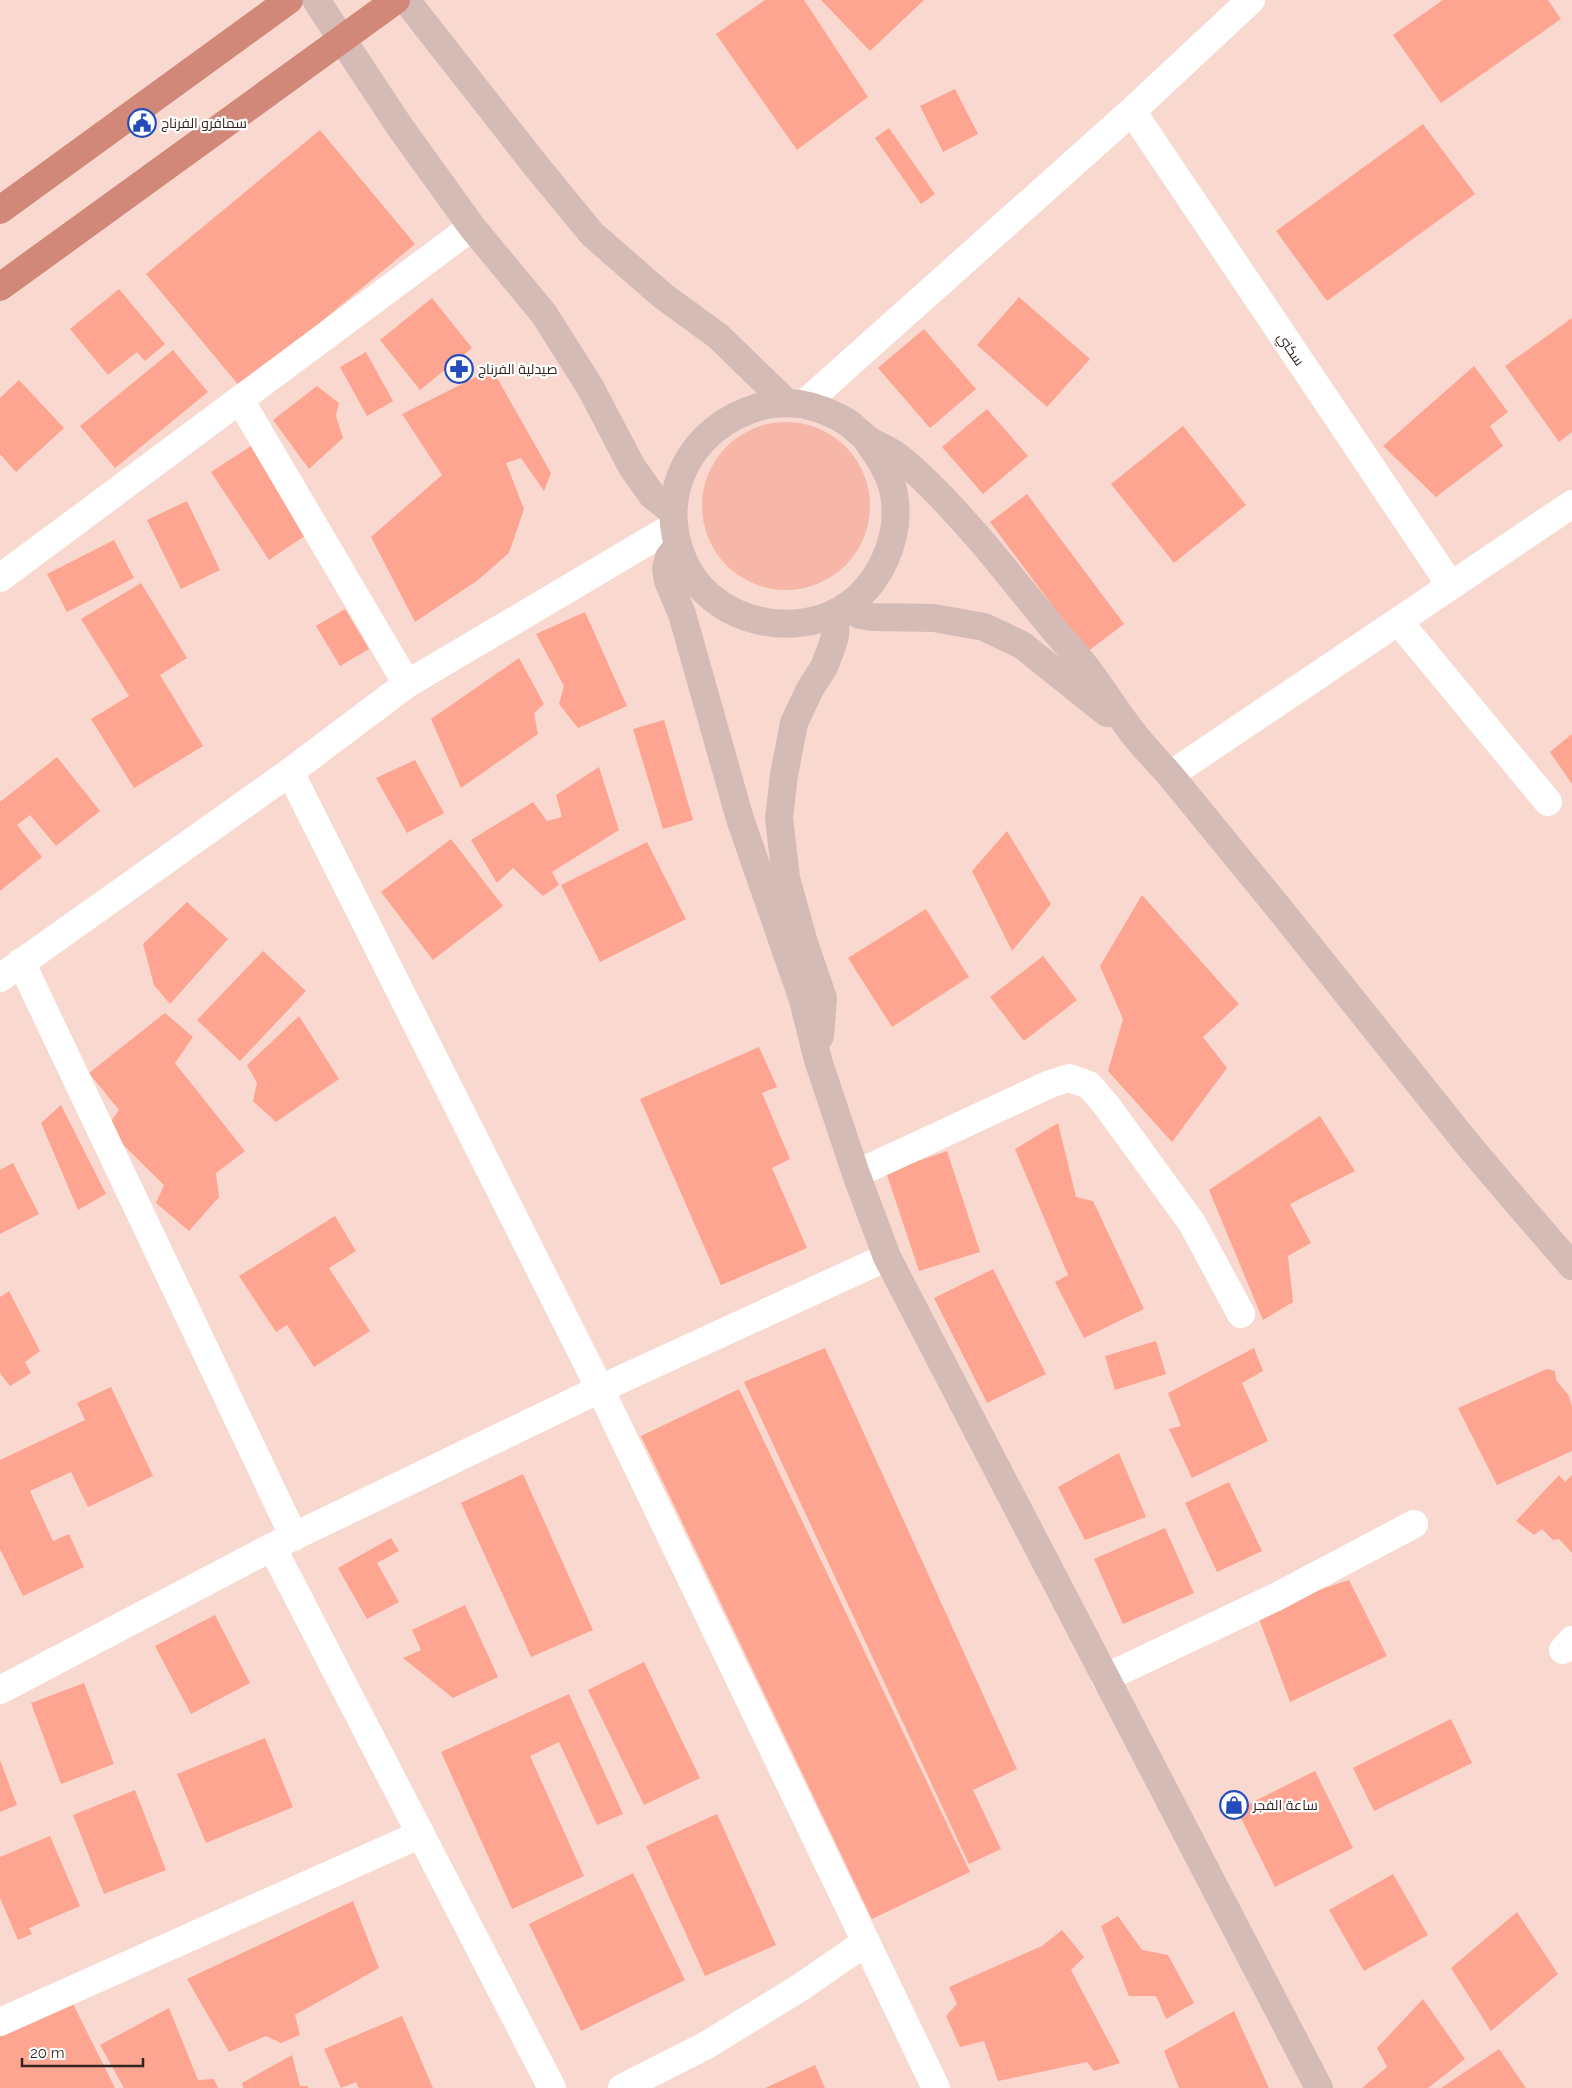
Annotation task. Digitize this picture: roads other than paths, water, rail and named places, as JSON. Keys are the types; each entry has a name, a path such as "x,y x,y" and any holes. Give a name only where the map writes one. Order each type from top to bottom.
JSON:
{"highway":[{"path":"0,210 290,0"},
{"path":"0,287 396,0"}],"main road":[{"path":"316,0 400,127 472,227 544,314 590,387 632,467 675,528 691,575 713,599 741,616 772,624 804,622 840,610 869,586 886,559 895,528 894,496 884,465 866,439 848,423 827,411 795,404 758,406 731,417 708,434 690,456 678,483 675,528 666,568 668,581 682,614 740,819 803,1000 818,1060 856,1174 887,1257 1319,2088"},
{"path":"406,0 532,162 592,234 663,296 718,336 795,404"},
{"path":"866,439 897,455 956,513 1012,576 1088,670 1134,735 1170,775 1464,1140 1572,1266"},
{"path":"840,610 872,617 934,618 984,627 1022,645 1134,735"},
{"path":"818,1060 823,998 804,942 786,878 779,818 784,775 794,723 832,649 840,610"}],"street":[{"path":"795,404 1132,111 1251,0"},
{"name":"سكني","path":"1132,111 1451,586"},
{"path":"0,578 472,227"},
{"path":"240,400 407,684"},
{"path":"1170,775 1572,504"},
{"path":"552,2088 421,1834 11,970 290,772 407,684 675,528"},
{"path":"1399,622 1548,802"},
{"path":"290,772 600,1389 936,2088"},
{"path":"856,1174 1009,1105 1050,1084 1069,1078 1089,1085 1107,1106 1192,1223 1241,1314"},
{"path":"0,1690 283,1542 600,1389 887,1257"},
{"path":"1105,1678 1276,1597 1414,1524"},
{"path":"0,2022 421,1834"},
{"path":"622,2088 705,2046 800,1988 866,1942"}],"place":[{"name":"سمافرو الفرناج","path":"142,123"},
{"name":"صيدلية الفرناج","path":"459,369"},
{"name":"ساعة الفجر","path":"1234,1805"}]}
